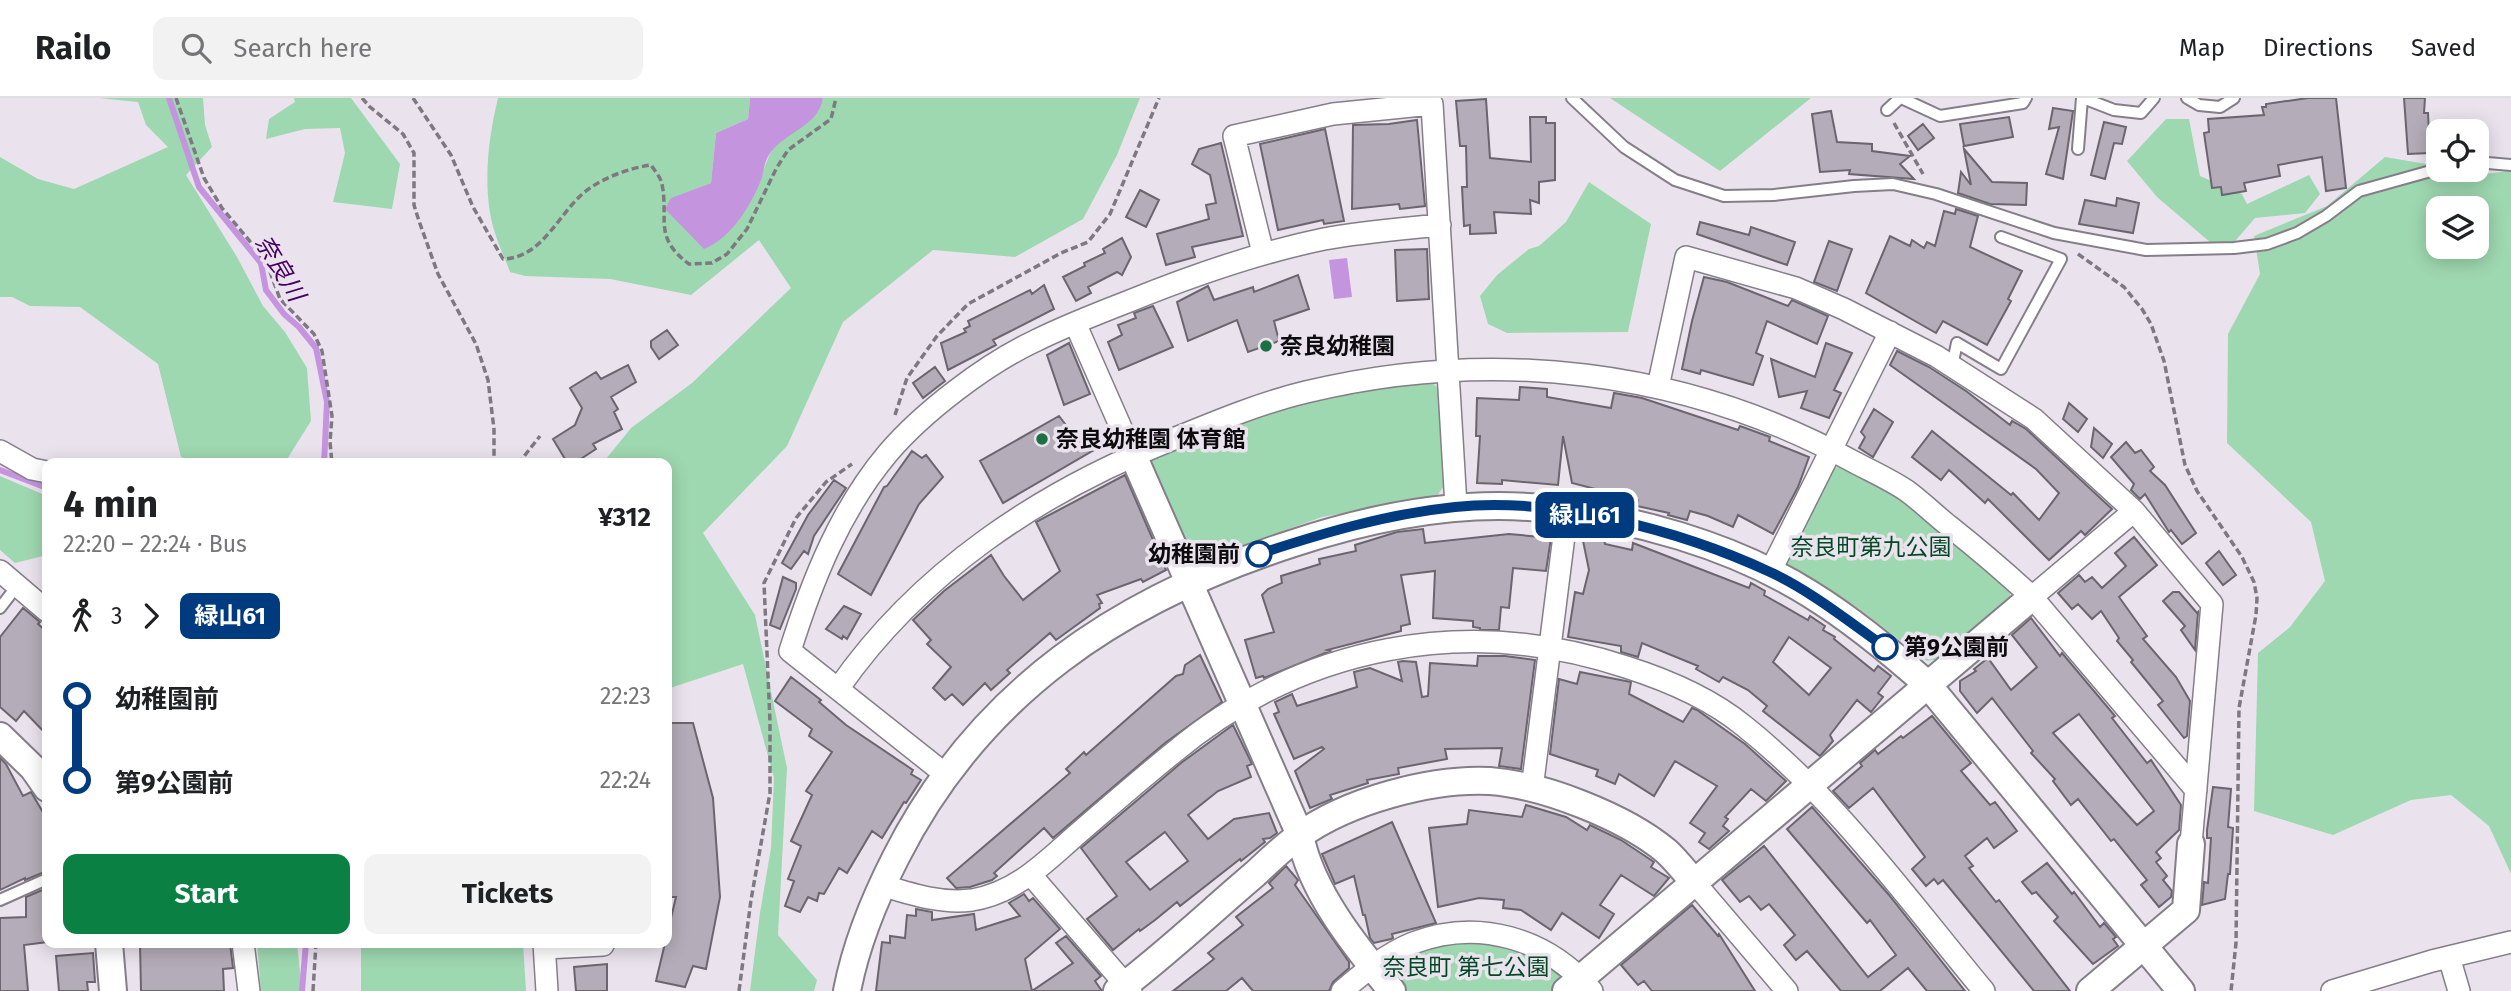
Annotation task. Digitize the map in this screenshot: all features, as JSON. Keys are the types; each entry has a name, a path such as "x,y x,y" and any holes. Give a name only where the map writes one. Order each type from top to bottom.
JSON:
{"street":[{"path":"1263,253 1234,136 1333,114 1432,104 1456,506"},
{"path":"945,774 790,651 807,598 828,548 859,494 888,454 918,422 980,374 1032,342 1075,323 1157,289 1263,253 1365,233 1440,225"},
{"path":"1658,387 1686,257 1796,288 1890,332 1952,366 2034,419 2134,511 2213,604 2186,910 2090,991"},
{"path":"1075,323 1300,835 1303,852 1329,907 1392,991"},
{"path":"1770,572 1890,332"},
{"path":"838,689 858,660 938,576 979,544 1042,502 1133,455 1242,412 1305,392 1392,376 1448,370 1544,370 1608,377 1658,387 1771,422 1831,449 1906,491 2032,597 2196,790"},
{"path":"0,451 32,469 42,471"},
{"path":"847,991 867,920 881,885 916,818 945,774 1009,702 1061,657 1115,621 1253,556 1328,531 1387,518 1456,506 1497,505 1567,512 1633,524 1693,540 1770,572 1810,594 1888,649 1928,685 2181,991"},
{"path":"1342,991 1371,966 1412,943 1472,931 1525,942 1557,957 1580,987 1695,883 2134,511"},
{"path":"1532,789 1567,512"},
{"path":"0,571 42,607"},
{"path":"881,885 925,898 970,900 1002,893 1031,875 1209,724 1281,683 1345,659 1403,645 1480,640 1550,647 1602,659 1648,674 1693,694 1741,724 1810,785 1984,991"},
{"path":"0,736 33,768 42,781"},
{"path":"1031,875 1125,989 1300,835 1337,814 1377,798 1426,786 1490,781 1532,789 1584,805 1628,827 1666,852 1787,991"},
{"path":"2332,991 2511,942"},
{"path":"109,948 113,991"},
{"path":"244,948 249,991"},
{"path":"545,948 547,991"},
{"path":"2449,957 2459,991"}],"lane":[{"path":"1572,98 1624,147 1675,180 1724,196 1774,195 1893,184 1936,194 2054,233 2146,250 2234,248 2267,244 2297,233 2326,216 2359,191 2426,173"},
{"path":"1887,110 1900,98 1941,116 2023,103 2026,98"},
{"path":"1917,107 1926,98"},
{"path":"2078,149 2082,98 2114,110 2141,113 2154,98"},
{"path":"2187,98 2199,105 2220,107 2234,98"},
{"path":"2489,163 2511,165"},
{"path":"1952,366 1957,343 2001,369 2060,260 2001,237"},
{"path":"0,608 18,586"},
{"path":"0,901 42,881"}],"path":[{"path":"176,98 204,178 222,208 258,251 270,272 280,299 314,334 322,351 332,416 331,458"},
{"path":"362,98 404,135 414,153 414,205 419,221 438,274 476,344 488,380 494,429 494,458"},
{"path":"413,98 451,155 472,207 503,259 516,259 542,241 588,189 631,168 651,165 662,181 663,232 676,254 690,264 712,263 727,254 747,229 788,150 831,119 836,98"},
{"path":"892,425 907,378 936,336 968,304 1061,253 1088,242 1110,215 1159,98"},
{"path":"1887,110 1926,178"},
{"path":"523,458 540,436"},
{"path":"739,991 751,900 770,793 764,583 796,518 826,482 857,461"},
{"path":"313,991 316,948"}],"green space":[{"path":"99,98 203,98 205,125 212,147 186,175 237,257 263,306 285,332 307,368 311,421 288,458 181,457 158,364 80,307 30,306 12,297 0,297 0,157 38,179 74,189 168,147 146,125 138,102"},
{"path":"294,98 351,98 400,164 392,209 333,202 345,153 340,128 305,129 266,139 269,119 295,102"},
{"path":"498,98 750,98 748,119 716,133 711,183 672,198 760,182 773,149 782,139 812,118 821,106 823,98 1140,98 1117,155 1083,219 1015,257 933,250 843,322 787,446 703,533 755,615 787,768 778,935 817,980 814,991 750,991 771,848 774,778 743,664 672,687 672,458 607,458 631,428 692,383 791,288 759,240 691,295 610,279 525,276 510,272 490,214 487,181 491,130"},
{"path":"1610,98 1811,98 1720,171"},
{"path":"2166,119 2189,119 2200,176 2242,194 2247,204 2309,175 2320,194 2305,213 2255,218 2224,254 2157,197 2127,161"},
{"path":"2385,157 2426,164 2426,182 2489,182 2489,173 2511,171 2511,874 2489,826 2451,795 2411,800 2333,835 2254,811 2258,653 2290,627 2325,581 2311,522 2227,443 2228,334 2260,274 2254,236 2327,206"},
{"path":"1589,182 1651,224 1628,332 1507,333 1488,324 1480,296 1497,275 1529,249 1539,246 1566,222"},
{"path":"1428,379 1439,389 1445,485 1436,497 1322,517 1252,542 1205,563 1189,559 1149,465 1155,455 1304,399"},
{"name":"奈良町第九公園","path":"1840,466 1898,495 1977,557 2010,593 2010,602 1939,659 1927,661 1858,608 1786,565 1828,470"},
{"path":"0,476 42,494 42,556 15,563 0,550"},
{"name":"奈良町 第七公園","path":"1474,941 1547,959 1568,977 1550,991 1406,991 1394,975 1392,963 1429,947"},
{"path":"257,948 298,948 302,991 261,991"},
{"path":"361,948 523,948 526,991 361,991"}],"shaded area":[{"path":"750,98 823,98 815,116 783,140 769,155 757,190 739,220 722,238 704,249 665,209 671,198 711,183 716,133 748,119"},
{"path":"1347,258 1352,297 1334,299 1329,260"}],"building":[{"path":"2308,98 2336,98 2346,188 2326,191 2322,157 2278,165 2280,176 2244,183 2246,191 2222,195 2221,187 2212,188 2204,133 2209,132 2208,119 2264,115 2262,107 2266,107 2266,104"},
{"path":"2404,98 2425,98 2424,113 2428,113 2428,119 2426,119 2426,153 2408,154"},
{"path":"1486,99 1490,158 1531,162 1530,117 1546,117 1546,123 1555,123 1555,180 1539,182 1539,203 1530,200 1531,214 1494,212 1496,233 1470,234 1470,225 1464,226 1462,187 1467,187 1466,146 1460,146 1456,101"},
{"path":"2053,108 2073,111 2063,179 2046,174 2059,127 2049,129"},
{"path":"1831,111 1837,142 1872,144 1872,151 1910,156 1900,164 1914,179 1849,174 1850,170 1820,172 1812,114"},
{"path":"2009,117 2013,137 1964,146 1960,124"},
{"path":"1417,120 1425,206 1400,209 1399,204 1352,209 1353,125"},
{"path":"2104,122 2126,127 2122,144 2114,143 2105,179 2091,175"},
{"path":"1923,124 1934,138 1918,150 1908,136"},
{"path":"1325,129 1344,221 1324,224 1323,220 1278,230 1260,144"},
{"path":"1221,143 1243,236 1192,247 1195,257 1166,265 1157,234 1209,219 1206,205 1216,203 1210,175 1192,164 1199,149"},
{"path":"1964,149 1992,182 2027,183 2026,205 1990,204 1958,193 1961,172 1971,185"},
{"path":"1140,190 1159,200 1146,227 1126,217"},
{"path":"2117,198 2139,203 2133,233 2079,224 2085,200 2116,206"},
{"path":"1956,209 1978,216 1970,247 2022,271 2008,299 2011,301 1987,345 1943,321 1936,333 1866,293 1890,236 1910,246 1912,240 1924,248 1927,242 1935,246 1944,211 1955,214"},
{"path":"1700,222 1749,235 1751,227 1795,242 1787,265 1697,234"},
{"path":"1122,238 1131,257 1122,275 1117,272 1088,287 1091,293 1076,301 1063,277 1105,253 1103,249"},
{"path":"1829,241 1852,249 1837,291 1814,282"},
{"path":"1427,249 1429,299 1397,301 1395,250"},
{"path":"1298,275 1309,309 1274,321 1279,341 1248,352 1237,320 1188,341 1177,302 1208,286 1214,300 1253,287 1254,292"},
{"path":"1704,277 1727,282 1788,306 1792,300 1828,316 1817,344 1767,321 1756,353 1763,356 1753,385 1701,370 1700,374 1682,369"},
{"path":"1044,285 1054,309 993,340 996,345 948,370 941,343 966,332 964,329 970,326 968,321 1030,290 1032,294"},
{"path":"1153,306 1173,347 1119,370 1108,342 1122,335 1118,325 1136,318 1134,313"},
{"path":"667,330 678,345 659,359 651,347 651,341"},
{"path":"1069,343 1090,394 1064,405 1047,355"},
{"path":"1826,343 1852,353 1834,390 1841,393 1829,418 1801,408 1807,391 1779,397 1771,359 1815,377"},
{"path":"1897,351 1929,367 1966,391 2010,425 2012,421 2026,429 2112,509 2085,535 2081,531 2049,560 1988,499 1985,503 1949,470 1941,480 1912,457 1932,431 2011,495 2013,493 2039,520 2059,493 2036,469 1890,365"},
{"path":"628,365 636,382 611,397 618,409 614,412 622,429 593,444 596,449 582,458 564,458 553,439 575,425 582,408 570,388 596,372 601,379"},
{"path":"935,367 945,381 923,398 913,383"},
{"path":"1520,387 1547,389 1547,397 1611,408 1614,393 1642,398 1738,430 1740,426 1770,437 1769,441 1809,457 1798,487 1773,534 1738,515 1733,527 1690,511 1687,520 1637,506 1638,500 1572,483 1563,436 1558,485 1502,480 1502,484 1477,483 1480,436 1476,436 1477,398 1519,400"},
{"path":"2069,403 2087,419 2078,432 2063,419"},
{"path":"1874,409 1893,422 1873,457 1859,448 1865,437 1861,432"},
{"name":"奈良幼稚園 体育館","path":"1059,416 1076,438 1090,429 1099,447 1003,503 980,461"},
{"path":"2094,428 2112,444 2103,458 2091,447"},
{"path":"2126,442 2135,453 2141,450 2154,467 2150,471 2165,485 2196,533 2182,544 2171,530 2169,532 2145,494 2140,499 2131,490 2134,484 2111,457"},
{"path":"912,451 922,458 926,455 943,477 919,504 871,595 838,574 884,487"},
{"path":"1125,475 1166,570 1143,582 1141,579 1097,595 1102,603 1099,604 1100,608 1056,640 1050,633 1007,670 1010,673 991,690 985,683 963,705 952,694 945,700 933,688 951,667 927,644 931,640 913,620 944,591 991,555 1023,600 1060,571 1036,522"},
{"path":"834,480 846,488 814,536 808,554 804,551 791,569 782,563 808,515"},
{"path":"1423,529 1425,543 1509,534 1551,538 1546,571 1513,568 1509,608 1501,607 1499,630 1480,630 1473,627 1473,621 1433,618 1435,571 1401,575 1410,624 1401,626 1401,631 1327,650 1330,651 1264,678 1256,678 1245,640 1274,632 1262,595 1282,583 1281,576 1320,564 1319,559 1356,551 1355,545 1397,532"},
{"path":"1603,533 1605,544 1632,550 1633,543 1749,588 1751,583 1765,591 1764,595 1808,620 1810,616 1825,626 1823,630 1874,671 1878,666 1891,676 1878,693 1883,697 1871,712 1857,700 1830,735 1833,741 1820,756 1763,711 1767,706 1748,690 1723,677 1719,682 1696,669 1698,666 1642,643 1638,657 1621,652 1621,646 1568,637 1575,592 1583,594 1589,570 1582,536","holes":["1789,637 1831,668 1809,695 1773,662"]},
{"path":"2134,537 2157,565 2119,597 2147,636 2143,639 2176,677 2190,701 2187,736 2184,738 2158,705 2163,701 2131,662 2133,660 2117,641 2119,638 2101,611 2092,619 2078,604 2072,609 2058,593 2079,575 2085,582 2092,577 2102,588 2126,566 2115,553"},
{"path":"2219,551 2236,575 2223,585 2206,563"},
{"path":"783,577 796,583 796,589 780,629 770,625"},
{"path":"2173,592 2179,592 2198,612 2195,650 2181,630 2185,626 2163,601"},
{"path":"844,606 861,614 847,639 843,636 842,639 826,629"},
{"path":"23,608 40,622 42,730 24,711 16,721 0,707 0,637"},
{"path":"2031,618 2060,656 2062,653 2115,716 2112,718 2147,763 2151,760 2181,805 2179,830 2156,852 2161,858 2156,862 2167,876 2163,880 2172,891 2171,897 2159,907 2141,885 2147,880 2114,839 2111,841 2078,799 2071,805 2053,781 2055,779 2031,753 2033,751 1992,698 1977,713 1960,691 1960,681 1976,671 1974,669 1988,658 2011,690 2037,667 2012,635","holes":["2079,714 2154,811 2137,825 2053,733"]},
{"path":"1200,655 1222,702 1165,743 1053,838 1044,828 994,873 997,876 992,880 956,888 947,878 1070,773 1066,769 1084,752 1086,755 1176,676 1183,674 1185,665"},
{"path":"1478,656 1535,660 1521,769 1499,766 1502,748 1445,749 1447,759 1398,768 1399,774 1367,780 1368,783 1330,795 1332,799 1310,808 1295,771 1324,749 1322,747 1294,759 1274,714 1279,712 1275,702 1292,694 1297,706 1357,687 1354,672 1370,668 1402,681 1398,662 1403,661 1416,662 1422,697 1428,696 1430,663 1477,666"},
{"path":"1580,672 1631,682 1629,694 1683,722 1692,708 1697,710 1745,744 1786,781 1766,801 1751,789 1725,817 1728,819 1723,826 1729,831 1709,849 1699,842 1705,833 1690,823 1717,786 1675,761 1654,796 1619,774 1615,784 1596,776 1598,770 1550,754 1559,679 1577,684"},
{"path":"791,677 821,700 819,702 846,725 913,770 911,774 921,780 882,838 872,831 847,873 839,868 824,894 819,893 817,901 808,897 800,912 785,906 794,881 788,879 801,846 791,841 812,795 806,791 832,752 809,736 812,729 775,701"},
{"path":"1932,716 1971,763 1961,771 1990,805 1995,802 2017,831 1994,848 1987,838 1965,856 1973,866 1969,868 1996,902 1999,900 2070,991 2034,991 1943,880 1938,884 1934,879 1926,886 1912,869 1925,857 1873,788 1849,808 1833,791 1862,766 1860,763 1875,750 1878,754"},
{"path":"672,723 693,723 713,798 720,897 706,969 693,966 685,987 656,981 664,948 672,948 672,914 676,897 672,897"},
{"path":"1233,725 1252,764 1247,766 1251,777 1218,791 1188,815 1208,839 1234,819 1269,813 1277,833 1263,839 1265,842 1241,861 1240,859 1180,906 1177,902 1113,950 1087,919 1117,896 1081,848 1181,763","holes":["1165,832 1188,861 1150,890 1126,862"]},
{"path":"0,758 23,796 31,792 42,811 42,873 0,890"},
{"path":"2213,787 2231,789 2228,827 2233,828 2230,874 2225,899 2202,905 2204,882 2208,883 2211,838 2207,838 2207,830"},
{"path":"1526,805 1566,817 1587,830 1590,825 1621,840 1654,862 1651,867 1669,878 1654,896 1621,875 1600,905 1614,914 1599,938 1562,913 1551,930 1521,910 1503,908 1504,900 1479,898 1438,907 1429,828 1467,824 1469,810 1522,817"},
{"path":"1812,807 1889,895 1965,991 1927,991 1908,968 1880,991 1841,991 1807,951 1796,960 1784,945 1795,935 1769,904 1761,910 1749,896 1740,902 1722,880 1764,846 1868,977 1896,955 1870,920 1867,923 1787,829"},
{"path":"1392,822 1436,923 1392,934 1391,939 1374,943 1363,915 1354,876 1335,884 1322,854"},
{"path":"2047,863 2072,894 2074,892 2100,927 2104,923 2116,937 2113,939 2118,946 2093,964 2054,921 2058,917 2036,892 2032,894 2022,882"},
{"path":"1286,866 1298,880 1295,885 1349,962 1349,968 1333,982 1329,991 1253,991 1242,978 1226,991 1173,991 1214,959 1208,953 1243,925 1236,917 1273,888 1269,883"},
{"path":"42,890 42,943 24,945 28,991 0,991 0,918 26,917 26,897"},
{"path":"1024,894 1029,901 1033,898 1060,929 1025,959 1032,991 876,991 882,942 890,943 890,936 905,938 907,915 916,916 916,909 932,912 932,920 974,914 976,930 1020,916 1009,903"},
{"path":"1692,905 1718,936 1719,934 1755,991 1652,991 1644,981 1638,985 1621,965"},
{"path":"1066,936 1101,976 1095,981 1102,991 1032,991 1073,963 1056,943"},
{"path":"140,948 231,948 233,968 223,969 224,991 141,991"},
{"path":"93,953 95,982 87,982 88,991 59,991 56,956"},
{"path":"607,964 607,991 576,991 574,967"}],"waterway":[{"name":"奈良川","path":"169,98 199,187 261,263 266,290 316,348 327,402 324,458"},
{"path":"0,470 42,486"},
{"name":"奈良川","path":"302,991 306,948"}],"bus line":[{"name":"緑山61","path":"1259,554 1328,531 1456,506 1541,508 1633,524 1693,540 1770,572 1810,594 1885,647"}],"place":[{"name":"奈良幼稚園","path":"1266,346"},
{"name":"奈良幼稚園 体育館","path":"1042,439"},
{"name":"幼稚園前","path":"1259,554"},
{"name":"第9公園前","path":"1885,647"}]}
